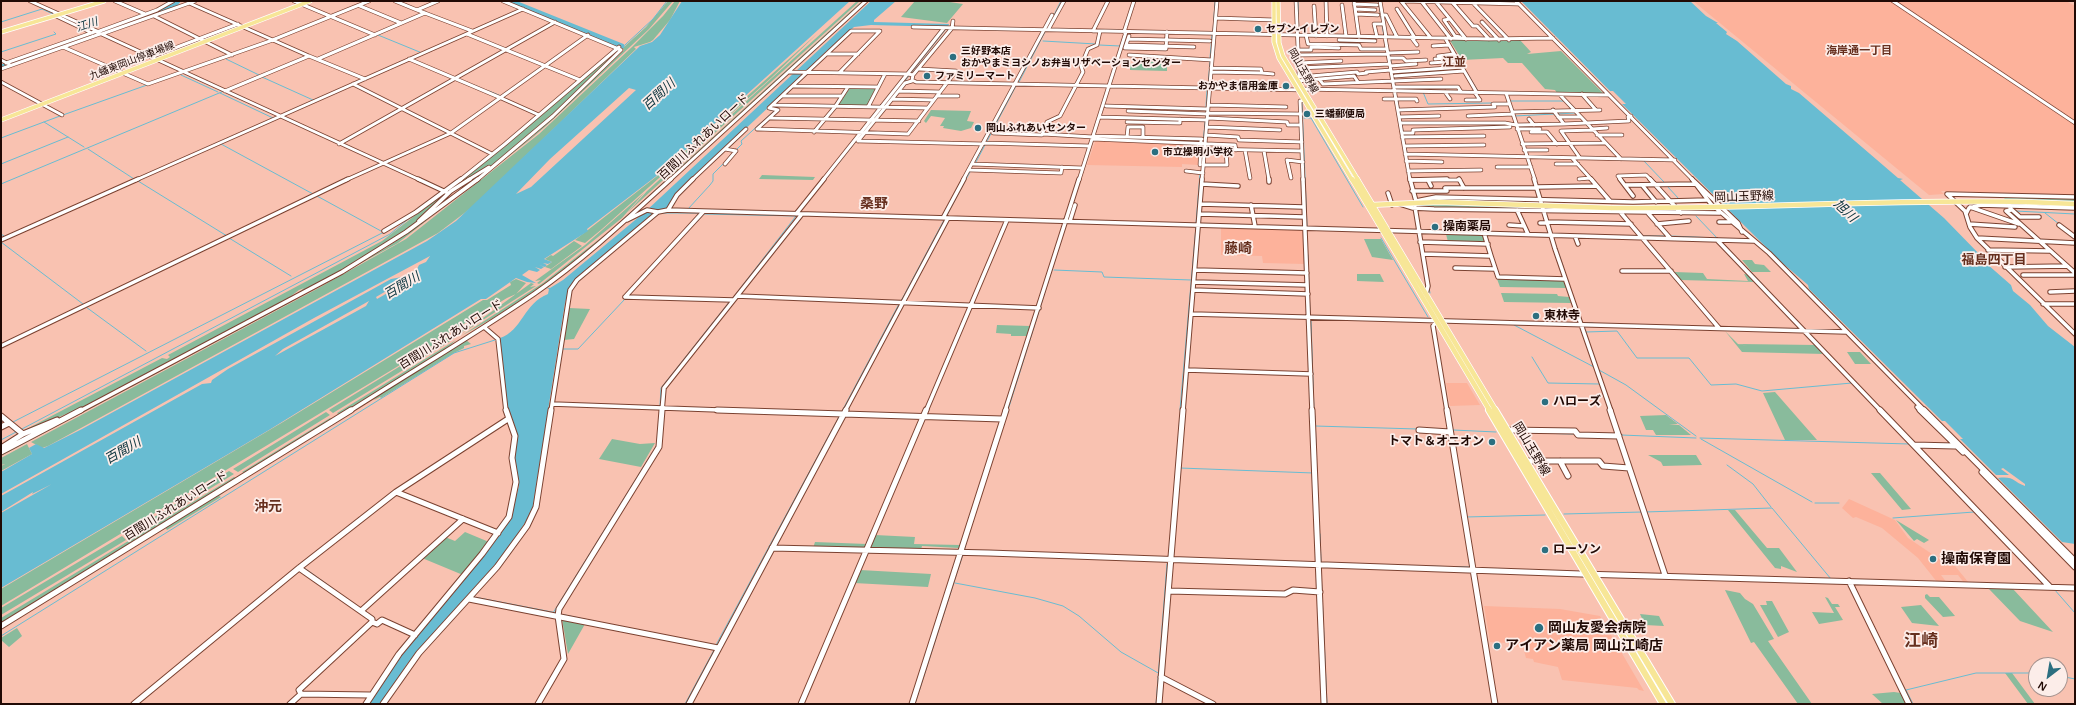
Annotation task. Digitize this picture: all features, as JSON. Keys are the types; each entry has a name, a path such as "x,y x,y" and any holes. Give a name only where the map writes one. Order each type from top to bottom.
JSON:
{"main road":[{"path":"1,32 53,15 104,1"},
{"name":"九蟠東岡山停車場線","path":"1,119 122,73 202,40 310,1"},
{"name":"岡山玉野線","path":"1274,1 1274,20 1279,58 1508,430 1672,704"},
{"name":"岡山玉野線","path":"1278,1 1276,35 1283,56 1299,78 1300,90 1305,100 1370,205"},
{"name":"岡山玉野線","path":"1370,205 1415,204 1543,208 1702,208 1955,200 2075,204"},
{"name":"岡山玉野線","path":"1385,231 1426,294 1501,431 1663,704"}],"street":[{"path":"30,1 445,192"},
{"path":"115,1 146,14"},
{"path":"1,60 8,63 63,47 163,8 173,1"},
{"path":"1,69 8,63 97,33 154,16 195,1"},
{"path":"294,1 375,34"},
{"path":"332,17 369,1"},
{"path":"63,47 148,84 274,40 373,1"},
{"path":"395,1 472,32"},
{"path":"417,10 438,1"},
{"path":"503,1 619,47"},
{"name":"百間川ふれあいロード","path":"1,626 484,327 560,275 657,194 866,1"},
{"path":"689,704 716,648 772,548 842,413 901,304 945,217 1052,18 1064,1"},
{"path":"1093,31 1108,1"},
{"path":"912,704 962,552 1002,419 1068,221 1082,168 1127,34 1134,1"},
{"path":"913,27 1100,31 1166,40 1210,42 1216,18 1217,1"},
{"path":"1296,1 1300,55 1299,78"},
{"path":"1326,1 1328,36 1332,40"},
{"path":"1380,1 1380,15 1390,58 1402,137 1410,171 1410,180 1422,242 1428,291 1426,294"},
{"path":"1402,1 1519,4"},
{"path":"1402,1 1430,37"},
{"path":"1516,1 1675,160 1707,200 1730,222 1769,253 1921,406 2075,567"},
{"path":"1893,1 2075,123"},
{"path":"1359,36 1354,2 1377,5"},
{"path":"1422,2 1451,38"},
{"path":"1436,2 1465,38"},
{"path":"1452,2 1473,26 1477,26 1489,39"},
{"path":"1472,2 1509,40"},
{"path":"189,3 365,79"},
{"path":"1342,5 1345,36 1344,40"},
{"path":"360,6 401,23"},
{"path":"1314,6 1316,35 1320,41"},
{"path":"468,34 524,9"},
{"path":"1,240 524,9"},
{"path":"1355,9 1376,10"},
{"path":"1397,9 1414,37 1417,45"},
{"path":"318,59 425,13"},
{"path":"1356,14 1386,16 1397,37"},
{"path":"53,15 97,33"},
{"path":"154,16 232,54"},
{"path":"1216,18 1274,20"},
{"path":"1450,19 1444,20 1455,36 1459,38"},
{"path":"340,143 555,22"},
{"path":"789,72 910,74 919,69 952,28 953,22"},
{"path":"1482,22 1499,39"},
{"path":"155,59 237,24"},
{"path":"1376,36 1374,24 1382,24"},
{"path":"538,704 564,659 558,615 660,447 661,407 664,388 946,28"},
{"path":"839,73 880,31 851,31 769,108 778,110 757,129 908,134 956,71 919,69"},
{"path":"1042,134 1048,122 1060,116 1083,72 1080,66 1088,49 1097,45 1100,31"},
{"path":"1127,34 1167,32 1509,40 1553,38"},
{"path":"1166,46 1167,32"},
{"path":"468,34 580,80"},
{"path":"1127,34 1126,45 1194,47"},
{"path":"1202,165 1203,140 1207,127 1206,111 1209,105 1212,34"},
{"path":"1,346 383,163 452,134 588,35"},
{"path":"1306,36 1308,44 1359,45 1361,48 1388,52"},
{"path":"1368,37 1369,41"},
{"path":"1445,38 1478,93 1480,100 1466,100"},
{"path":"184,72 274,40"},
{"path":"1339,40 1374,41"},
{"path":"1433,46 1449,45"},
{"path":"384,231 407,218 445,192 619,47"},
{"path":"1,452 342,272 414,227 496,164 553,117 621,51 619,47"},
{"path":"1299,50 1311,50 1311,47 1339,48"},
{"path":"1300,55 1418,52"},
{"path":"827,54 858,54"},
{"path":"1129,55 1211,60"},
{"path":"224,91 309,56"},
{"path":"1438,56 1456,57"},
{"path":"1435,58 1456,57"},
{"path":"1431,63 1456,57"},
{"path":"1390,58 1403,58 1406,61 1426,60"},
{"path":"411,60 454,79 470,84 539,115"},
{"path":"1300,63 1341,61"},
{"path":"1300,68 1416,64"},
{"path":"1392,72 1462,67"},
{"path":"1211,68 1261,69 1262,73"},
{"path":"1299,78 1357,72 1358,74 1464,71"},
{"path":"1211,72 1273,74"},
{"path":"868,107 885,74"},
{"path":"910,74 912,81"},
{"path":"1299,78 1319,79 1354,76 1358,82"},
{"path":"1319,79 1322,84 1441,79"},
{"path":"883,107 892,99 905,83 912,81 1300,90 1395,88 1445,92 1609,95"},
{"path":"1,82 62,115"},
{"path":"354,85 492,154"},
{"path":"793,86 878,88"},
{"path":"814,132 848,87"},
{"path":"1412,90 1458,87 1461,92"},
{"path":"899,91 940,92"},
{"path":"1445,92 1450,99"},
{"path":"1507,94 1565,279 1619,435 1665,575"},
{"path":"1468,116 1574,109 1598,110 1582,94"},
{"path":"1561,95 1621,159"},
{"path":"783,96 842,96"},
{"path":"937,96 958,96"},
{"path":"892,99 934,100"},
{"path":"1384,99 1416,99 1417,101"},
{"path":"1305,100 1300,101 1303,162 1303,207 1308,294 1324,704"},
{"path":"1399,110 1495,107 1493,104 1510,104"},
{"path":"773,105 927,108"},
{"path":"1209,105 1286,107"},
{"path":"1106,106 1301,114"},
{"path":"1553,110 1564,124"},
{"path":"1128,111 1206,111"},
{"path":"1400,117 1439,116"},
{"path":"1402,133 1414,133 1413,130 1517,127 1629,121 1628,117 1631,116"},
{"path":"1100,117 1253,119 1287,122 1288,124 1301,125"},
{"path":"1558,117 1580,117"},
{"path":"769,118 919,121"},
{"path":"1127,122 1180,123 1180,119"},
{"path":"1529,119 1534,125"},
{"path":"1401,123 1505,123 1517,127 1540,129"},
{"path":"1127,137 1128,127 1143,127 1143,137"},
{"path":"1207,127 1280,130"},
{"path":"1579,158 1561,131 1607,128"},
{"path":"668,210 677,195 746,129"},
{"path":"1531,132 1547,132 1557,144"},
{"path":"993,133 1203,140 1238,137 1239,140 1302,142"},
{"path":"1599,135 1622,134"},
{"path":"1402,137 1484,136"},
{"path":"1093,137 1143,137 1203,140 1234,145 1236,150"},
{"path":"1159,704 1192,314 1197,225 1201,204 1201,173 1204,149 1203,140"},
{"path":"857,141 1089,146"},
{"path":"1523,144 1605,143"},
{"path":"1404,146 1484,145"},
{"path":"725,149 736,151 725,164"},
{"path":"1204,149 1302,151"},
{"path":"1202,165 1227,165 1226,150"},
{"path":"1245,150 1250,178"},
{"path":"1525,150 1547,150"},
{"path":"1264,151 1269,182"},
{"path":"1405,154 1675,160"},
{"path":"1572,158 1610,202"},
{"path":"1587,158 1591,164"},
{"path":"1291,178 1287,160 1303,162"},
{"path":"1408,161 1442,162"},
{"path":"414,227 445,192 496,164"},
{"path":"974,164 1082,168"},
{"path":"1556,164 1578,164"},
{"path":"971,170 1061,172 1062,167"},
{"path":"1497,167 1505,169 1531,167"},
{"path":"1186,170 1201,173"},
{"path":"1410,171 1481,170"},
{"path":"1633,196 1618,176 1646,175 1681,213"},
{"path":"1579,179 1590,178"},
{"path":"1410,180 1459,180 1464,188"},
{"path":"1428,180 1431,186"},
{"path":"1444,180 1448,188"},
{"path":"1625,185 1666,185 1694,182 1738,223 1742,232"},
{"path":"1202,184 1238,186"},
{"path":"1642,185 1656,202"},
{"path":"1448,188 1597,186"},
{"path":"1412,191 1447,191 1445,188 1448,188"},
{"path":"1388,193 1392,205"},
{"path":"627,220 646,210 657,194"},
{"path":"2075,197 1947,194 1959,204 1966,214 1969,224 1977,238 2075,334"},
{"path":"1414,196 1422,199"},
{"path":"1415,204 1422,199 1436,197 1610,202 1672,202 1707,200"},
{"path":"1201,204 1303,207"},
{"path":"1415,204 1517,210 1543,208 1621,213 1720,213"},
{"path":"1959,204 2022,225"},
{"path":"1068,221 1075,205"},
{"path":"1251,205 1255,226"},
{"path":"1966,214 1970,207 1981,205 2075,208"},
{"path":"2010,207 2020,217 2038,216"},
{"path":"2010,207 2005,210 2075,274"},
{"path":"646,210 657,212 668,210 703,213 945,217 1485,234 1528,234 1551,236 1669,237 1754,242"},
{"path":"1517,210 1528,234"},
{"path":"383,704 416,656 469,599 507,555 532,518 536,508 561,341 573,285 657,212"},
{"path":"703,213 626,298 732,300"},
{"path":"1621,213 1719,328"},
{"path":"1648,213 1669,237"},
{"path":"1200,214 1304,217"},
{"path":"801,704 1007,220"},
{"path":"1657,224 1682,223 1689,221"},
{"path":"1719,222 1730,222"},
{"path":"1540,223 1631,224"},
{"path":"1969,224 2015,227"},
{"path":"1509,225 1524,226"},
{"path":"2059,225 2075,237"},
{"path":"1485,234 1498,277 1565,279"},
{"path":"1575,236 1578,244"},
{"path":"1977,238 2075,242"},
{"path":"1718,240 2051,587"},
{"path":"1422,242 1488,244"},
{"path":"1988,250 2050,251"},
{"path":"1423,254 1491,256"},
{"path":"2005,266 2067,266"},
{"path":"1455,268 1495,269"},
{"path":"1195,270 1307,273"},
{"path":"1622,271 1671,272"},
{"path":"2023,275 2075,274"},
{"path":"1194,282 1307,285"},
{"path":"1193,290 1308,294"},
{"path":"2050,292 2075,291"},
{"path":"737,296 901,304 1039,308"},
{"path":"2043,304 2075,304"},
{"path":"1192,314 1440,321 1581,323 1847,332"},
{"path":"1440,321 1433,326 1495,704"},
{"path":"366,704 370,695 415,635 498,533 509,517 516,482 512,458 515,436 508,419 498,339 484,327"},
{"path":"1187,370 1310,374"},
{"path":"552,404 1002,419"},
{"path":"1921,406 1917,407 1955,446 1970,458 2075,561"},
{"path":"1,448 23,434 74,413"},
{"path":"1,416 7,425 23,434"},
{"path":"134,704 300,569 398,493 508,419"},
{"path":"1418,430 1450,432"},
{"path":"1501,431 1575,431 1578,435 1619,435"},
{"path":"1916,445 1955,446"},
{"path":"1526,461 1599,461 1603,466 1630,468"},
{"path":"1560,461 1568,476"},
{"path":"398,493 498,533"},
{"path":"362,610 463,519"},
{"path":"772,548 962,552 1586,574 1665,575 2075,588"},
{"path":"300,569 362,610 372,619 374,623"},
{"path":"1849,581 1909,704"},
{"path":"1169,591 1285,594 1293,590 1320,592"},
{"path":"469,599 558,615 716,648"},
{"path":"301,694 299,690 374,623 382,620 415,635"},
{"path":"1162,675 1213,704"},
{"path":"290,704 301,694 370,695"}],"shaded area":[{"path":"1693,1 1890,1 2075,125 2075,195 1941,191 1944,194 1929,195"},
{"path":"1896,1 2066,1 2075,6 2075,121"},
{"path":"1096,139 1200,143 1198,165 1182,164 1182,167 1087,165"},
{"path":"1221,228 1303,230 1305,264 1263,263 1262,256 1221,255"},
{"path":"1446,383 1467,383 1480,405 1450,406"},
{"path":"1849,499 1895,520 1908,538 1941,560 1955,566 1969,583 1965,584 1958,575 1941,575 1947,583 1937,582 1918,558 1882,528 1856,517 1853,518 1842,508"},
{"path":"1484,606 1560,609 1600,616 1644,691 1637,688 1562,680 1558,667 1534,662 1533,659 1526,658 1523,647 1510,646 1509,643 1490,642"}],"green space":[{"path":"668,1 673,1 649,29 532,138 398,243 293,300 386,248 431,217 533,136 624,50 621,47 624,47 646,27"},
{"path":"675,1 680,1 670,20 653,40 634,47 636,49 475,205 438,233 48,446 42,448 31,442 315,290 406,239 539,134 632,47 663,16"},
{"path":"857,1 860,1 628,212 647,191"},
{"path":"862,1 865,1 637,209 581,256 523,299 461,336 543,283 611,230"},
{"path":"915,1 943,1 963,4 947,23 901,17"},
{"path":"818,33 771,78 602,229 585,243 575,240 661,173"},
{"path":"1449,39 1520,40 1531,52 1527,54 1561,51 1604,94 1557,93 1555,90 1545,89 1522,63 1508,63 1503,58 1462,60"},
{"path":"618,50 550,118 497,162 446,192 518,135"},
{"path":"1167,59 1167,71 1130,70 1130,65"},
{"path":"850,88 876,89 867,106 838,105"},
{"path":"931,110 971,111 967,121 974,122 971,128 961,131 943,128 944,126 940,126 945,118 931,116 926,123 924,121"},
{"path":"762,175 815,177 813,180 759,179"},
{"path":"444,193 446,195 410,229 369,255 292,298 304,288 299,290 286,300 74,412 66,414 26,432 21,432 162,358 167,359 170,357 168,355 382,241"},
{"path":"644,193 622,218 539,284 537,283 541,280 535,281 585,245"},
{"path":"2000,195 2075,198 2075,201 2005,199"},
{"path":"1431,204 1534,207 1539,209 1405,206"},
{"path":"1446,234 1483,235 1486,243 1448,242"},
{"path":"1364,239 1381,239 1393,260 1372,257"},
{"path":"574,241 582,246 551,269 545,267 552,262 545,259 551,255 553,256"},
{"path":"1742,260 1752,260 1755,264 1764,265 1771,272 1752,272"},
{"path":"1674,272 1703,273 1707,279 1748,281 1744,274 1750,275 1757,282 1680,280"},
{"path":"1357,274 1380,274 1384,282 1357,281"},
{"path":"516,279 526,283 516,294 447,334 443,339 1,606 1,589 283,422 483,300 487,300 511,285 510,282"},
{"path":"1497,279 1564,280 1567,288 1500,287"},
{"path":"531,283 534,284 530,287 536,286 461,334"},
{"path":"1501,293 1557,294 1558,296 1569,297 1571,303 1504,302"},
{"path":"289,303 1,456 1,454"},
{"path":"569,308 590,309 574,339 564,340"},
{"path":"488,312 449,342 333,413 329,410"},
{"path":"997,325 1030,326 1027,336 1011,336 1011,334 996,333"},
{"path":"1725,331 1738,344 1748,346 1739,344 1816,345 1825,354 1742,352"},
{"path":"456,340 446,349 339,415 337,413"},
{"path":"466,340 471,344 464,346 464,348 381,398 380,397 374,400 380,393"},
{"path":"1847,352 1860,352 1871,364 1855,364"},
{"path":"1775,392 1817,440 1785,440 1763,393"},
{"path":"326,412 330,415 238,472 233,469"},
{"path":"1666,415 1678,424 1669,425 1679,425 1691,435 1656,435 1653,430 1646,430 1640,416"},
{"path":"330,418 332,419 244,473 242,472"},
{"path":"612,439 640,444 655,443 641,467 599,459"},
{"path":"27,444 32,454 1,471 1,466 5,464 1,465 1,458"},
{"path":"1648,455 1696,455 1702,465 1663,466 1661,462"},
{"path":"229,471 234,474 129,538 125,535"},
{"path":"1871,473 1880,473 1911,509 1902,510"},
{"path":"234,477 236,478 1,623 1,618"},
{"path":"235,484 219,496 221,497 167,530 165,527"},
{"path":"1728,510 1735,510 1767,548 1779,548 1797,572 1781,566 1781,569 1775,568"},
{"path":"1896,520 1929,540 1924,543 1917,539 1914,541"},
{"path":"465,532 489,542 463,575 422,558 445,537 455,541"},
{"path":"875,535 915,537 914,544 960,545 959,548 922,546 921,550 869,548"},
{"path":"122,536 126,540 1,615 1,608"},
{"path":"815,542 867,544 865,548 813,548"},
{"path":"860,570 931,574 928,587 854,583"},
{"path":"1988,588 2013,589 2053,632 2020,621"},
{"path":"1725,590 1740,593 1745,599 1753,604 1774,639 1768,641 1812,704 1798,704 1754,642 1751,643"},
{"path":"1927,594 1930,597 1939,597 1955,616 1943,617 1925,598 1925,595"},
{"path":"1825,597 1828,598 1832,604 1838,604 1840,607 1835,607 1843,620 1819,624 1812,612 1834,613"},
{"path":"1766,601 1772,601 1789,632 1778,637 1760,605 1767,605"},
{"path":"1921,605 1939,626 1912,623 1901,607"},
{"path":"1640,614 1659,616 1664,626 1645,625"},
{"path":"562,619 585,624 568,654"},
{"path":"17,628 22,636 9,647 1,640 1,638"},
{"path":"2005,673 2012,673 2028,695 2028,697 2030,697 2035,704 2028,704"},
{"path":"1894,692 1901,693 1906,704 1883,704 1872,694"}],"water":[{"name":"百間川","path":"682,1 850,1 659,174 587,229 588,231 544,259 552,262 548,264 543,263 547,265 545,267 539,265 544,267 541,269 535,267 540,270 537,272 529,270 522,275 536,283 527,282 516,278 486,299 481,299 269,430 1,588 1,513 52,484 32,494 33,492 1,512 1,496 202,384 211,383 212,380 228,369 391,279 402,277 405,280 376,297 377,299 405,283 417,280 413,277 419,265 426,262 430,256 314,318 1,494 1,472 32,454 29,448 36,444 44,448 82,429 427,241 456,221 640,46 652,42 660,35","holes":["629,88 636,90 531,187 516,194 550,159","369,301 366,306 275,356 283,349"]},
{"path":"871,1 896,1 874,20 874,22 949,24 948,27 871,25 854,27 676,194 668,208 657,211 574,281 569,289 565,303 532,512 504,555 407,664 381,704 368,704 390,669 510,519 519,486 514,453 517,441 516,433 508,412 500,338 519,323 533,304 548,294 549,289 545,287 550,288 563,280 646,211"},
{"name":"旭川","path":"1521,1 1690,1 1706,16 1718,23 1716,23 1727,32 1726,34 1737,41 1786,84 1791,86 1791,89 1799,93 1898,178 1903,179 1900,180 1944,218 1987,264 2011,285 2013,291 2030,305 2048,326 2075,347 2075,544 2062,542 1998,478 2008,478 2025,486 2025,484 2003,468 2001,469 2009,475 1996,475 1960,439 1963,439 1945,421 1942,421 1809,289 1808,285 1780,261 1622,104 1626,104 1613,91 1610,91"}],"waterway":[{"name":"江川","path":"63,45 174,6 178,1"},
{"path":"510,1 622,46"},
{"path":"625,45 653,19 667,1"},
{"path":"1047,29 1061,1"},
{"path":"1213,32 1215,1"},
{"path":"1298,1 1299,34"},
{"path":"1378,1 1382,22"},
{"path":"1,22 42,9 53,14"},
{"path":"1382,25 1384,36"},
{"path":"911,73 946,29"},
{"path":"1,52 56,34 54,32"},
{"path":"1019,82 1045,32"},
{"path":"378,35 422,53"},
{"path":"1210,58 1212,35"},
{"path":"1299,36 1299,46"},
{"path":"1043,41 1096,44"},
{"path":"1387,41 1389,51"},
{"path":"284,44 308,54"},
{"path":"1099,45 1120,46"},
{"path":"1452,48 1478,91"},
{"name":"江川","path":"1,67 42,53"},
{"path":"1390,55 1392,69"},
{"path":"226,59 259,75"},
{"path":"1208,86 1210,61"},
{"path":"1301,71 1301,79"},
{"path":"1393,72 1394,79"},
{"path":"181,75 218,92"},
{"path":"884,106 909,76"},
{"path":"262,77 313,100"},
{"path":"471,84 479,87"},
{"path":"63,115 147,85"},
{"path":"976,162 1016,86"},
{"path":"1206,107 1207,90"},
{"path":"1,184 224,91"},
{"path":"489,91 501,96"},
{"path":"1423,92 1428,104 1492,103"},
{"path":"220,93 273,118"},
{"path":"1398,101 1400,115"},
{"path":"1511,101 1564,101"},
{"path":"1302,103 1307,226"},
{"path":"874,118 882,108"},
{"path":"736,150 742,144 741,141 774,111 767,109"},
{"path":"1202,155 1206,111"},
{"path":"1557,114 1576,113"},
{"path":"1514,116 1555,114"},
{"path":"1,138 60,116"},
{"path":"1304,118 1311,118 1363,207"},
{"path":"867,128 872,121"},
{"path":"44,122 68,137"},
{"path":"1402,124 1403,131"},
{"path":"1,164 68,137"},
{"path":"68,137 84,147"},
{"path":"1404,138 1405,144"},
{"path":"826,179 857,140"},
{"path":"221,144 313,194"},
{"path":"1406,147 1407,152"},
{"path":"88,149 134,179"},
{"path":"1068,219 1087,159"},
{"path":"1643,160 1664,182"},
{"path":"688,209 710,185 713,181 713,174 724,163"},
{"path":"946,217 970,172"},
{"path":"1196,223 1200,174"},
{"path":"138,181 227,236"},
{"path":"1667,186 1679,199"},
{"path":"317,196 381,231"},
{"path":"2015,211 2075,214"},
{"path":"663,213 700,213"},
{"path":"2045,213 2059,224"},
{"path":"663,258 704,214"},
{"path":"704,214 796,216 732,299"},
{"path":"22,429 390,234 412,216"},
{"path":"1696,216 1718,239"},
{"path":"901,301 944,220"},
{"path":"1008,410 1067,222"},
{"path":"1180,410 1196,226"},
{"path":"13,422 384,232"},
{"path":"1643,236 1666,236"},
{"path":"1671,236 1717,238"},
{"path":"229,238 291,276"},
{"path":"1381,238 1428,317"},
{"path":"1,242 83,304"},
{"path":"1555,243 1563,266"},
{"path":"1308,255 1310,316"},
{"path":"1054,270 1102,272 1104,277 1191,280"},
{"path":"1750,271 1763,285"},
{"path":"1429,288 1430,293"},
{"path":"563,349 578,349 625,299"},
{"path":"660,406 661,388 730,301"},
{"path":"1700,303 1720,327"},
{"path":"841,413 899,304"},
{"path":"86,307 146,351"},
{"path":"1311,320 1314,411"},
{"path":"1570,323 1579,323"},
{"path":"1582,323 1593,323"},
{"path":"1514,325 1594,367"},
{"path":"1584,327 1586,332 1617,331 1637,358 1689,358 1711,385 1736,384 1762,391 1852,383"},
{"path":"1722,327 1799,329"},
{"path":"1,636 454,353 495,340"},
{"path":"1532,357 1548,383 1599,384"},
{"path":"1599,370 1626,385 1696,436"},
{"path":"716,645 840,415"},
{"path":"1169,557 1180,416"},
{"path":"1315,416 1315,426"},
{"path":"1,420 5,423"},
{"path":"8,425 16,432"},
{"path":"1315,426 1417,429"},
{"path":"1315,426 1316,445"},
{"path":"1453,430 1496,432"},
{"path":"1,440 16,432"},
{"path":"16,432 19,435"},
{"path":"1534,433 1573,434"},
{"path":"1621,435 1696,438"},
{"path":"1700,438 1909,444"},
{"path":"1701,439 1812,502"},
{"path":"553,612 657,445"},
{"path":"1727,465 1753,484 1771,507"},
{"path":"1180,468 1313,473"},
{"path":"1815,503 1839,503"},
{"path":"1645,512 1772,508 1831,579"},
{"path":"1564,514 1642,512"},
{"path":"1893,518 1974,512"},
{"path":"1466,517 1545,515"},
{"path":"1320,534 1321,562"},
{"path":"964,551 968,537"},
{"path":"915,704 963,554"},
{"path":"1158,673 1167,564"},
{"path":"1422,566 1469,567"},
{"path":"303,567 342,595"},
{"path":"1321,571 1327,704"},
{"path":"955,583 1035,598 1063,606 1079,616 1121,652 1158,673"},
{"path":"2054,589 2075,613"},
{"path":"474,597 553,612"},
{"path":"144,699 262,602"},
{"path":"560,614 637,630"},
{"path":"685,704 714,650"},
{"path":"1156,704 1158,673"},
{"path":"1913,704 1906,690 1976,673 2028,673"},
{"path":"1164,676 1177,683"},
{"path":"2068,678 2075,679"}],"place":[{"name":"セブン-イレブン","path":"1258,29"},
{"name":"三好野本店 おかやまミヨシノお弁当リザベーションセンター","path":"953,57"},
{"name":"ファミリーマート","path":"927,76"},
{"name":"おかやま信用金庫","path":"1286,86"},
{"name":"三蟠郵便局","path":"1307,114"},
{"name":"岡山ふれあいセンター","path":"978,128"},
{"name":"市立操明小学校","path":"1155,152"},
{"name":"操南薬局","path":"1435,227"},
{"name":"東林寺","path":"1536,316"},
{"name":"ハローズ","path":"1545,402"},
{"name":"トマト＆オニオン","path":"1492,442"},
{"name":"ローソン","path":"1545,550"},
{"name":"操南保育園","path":"1933,559"},
{"name":"岡山友愛会病院","path":"1539,628"},
{"name":"アイアン薬局 岡山江崎店","path":"1497,646"}],"district":[{"name":"海岸通一丁目","path":"1859,51"},
{"name":"江並","path":"1454,63"},
{"name":"桑野","path":"874,204"},
{"name":"藤崎","path":"1238,249"},
{"name":"福島四丁目","path":"1994,260"},
{"name":"沖元","path":"268,507"},
{"name":"江崎","path":"1921,641"}]}
